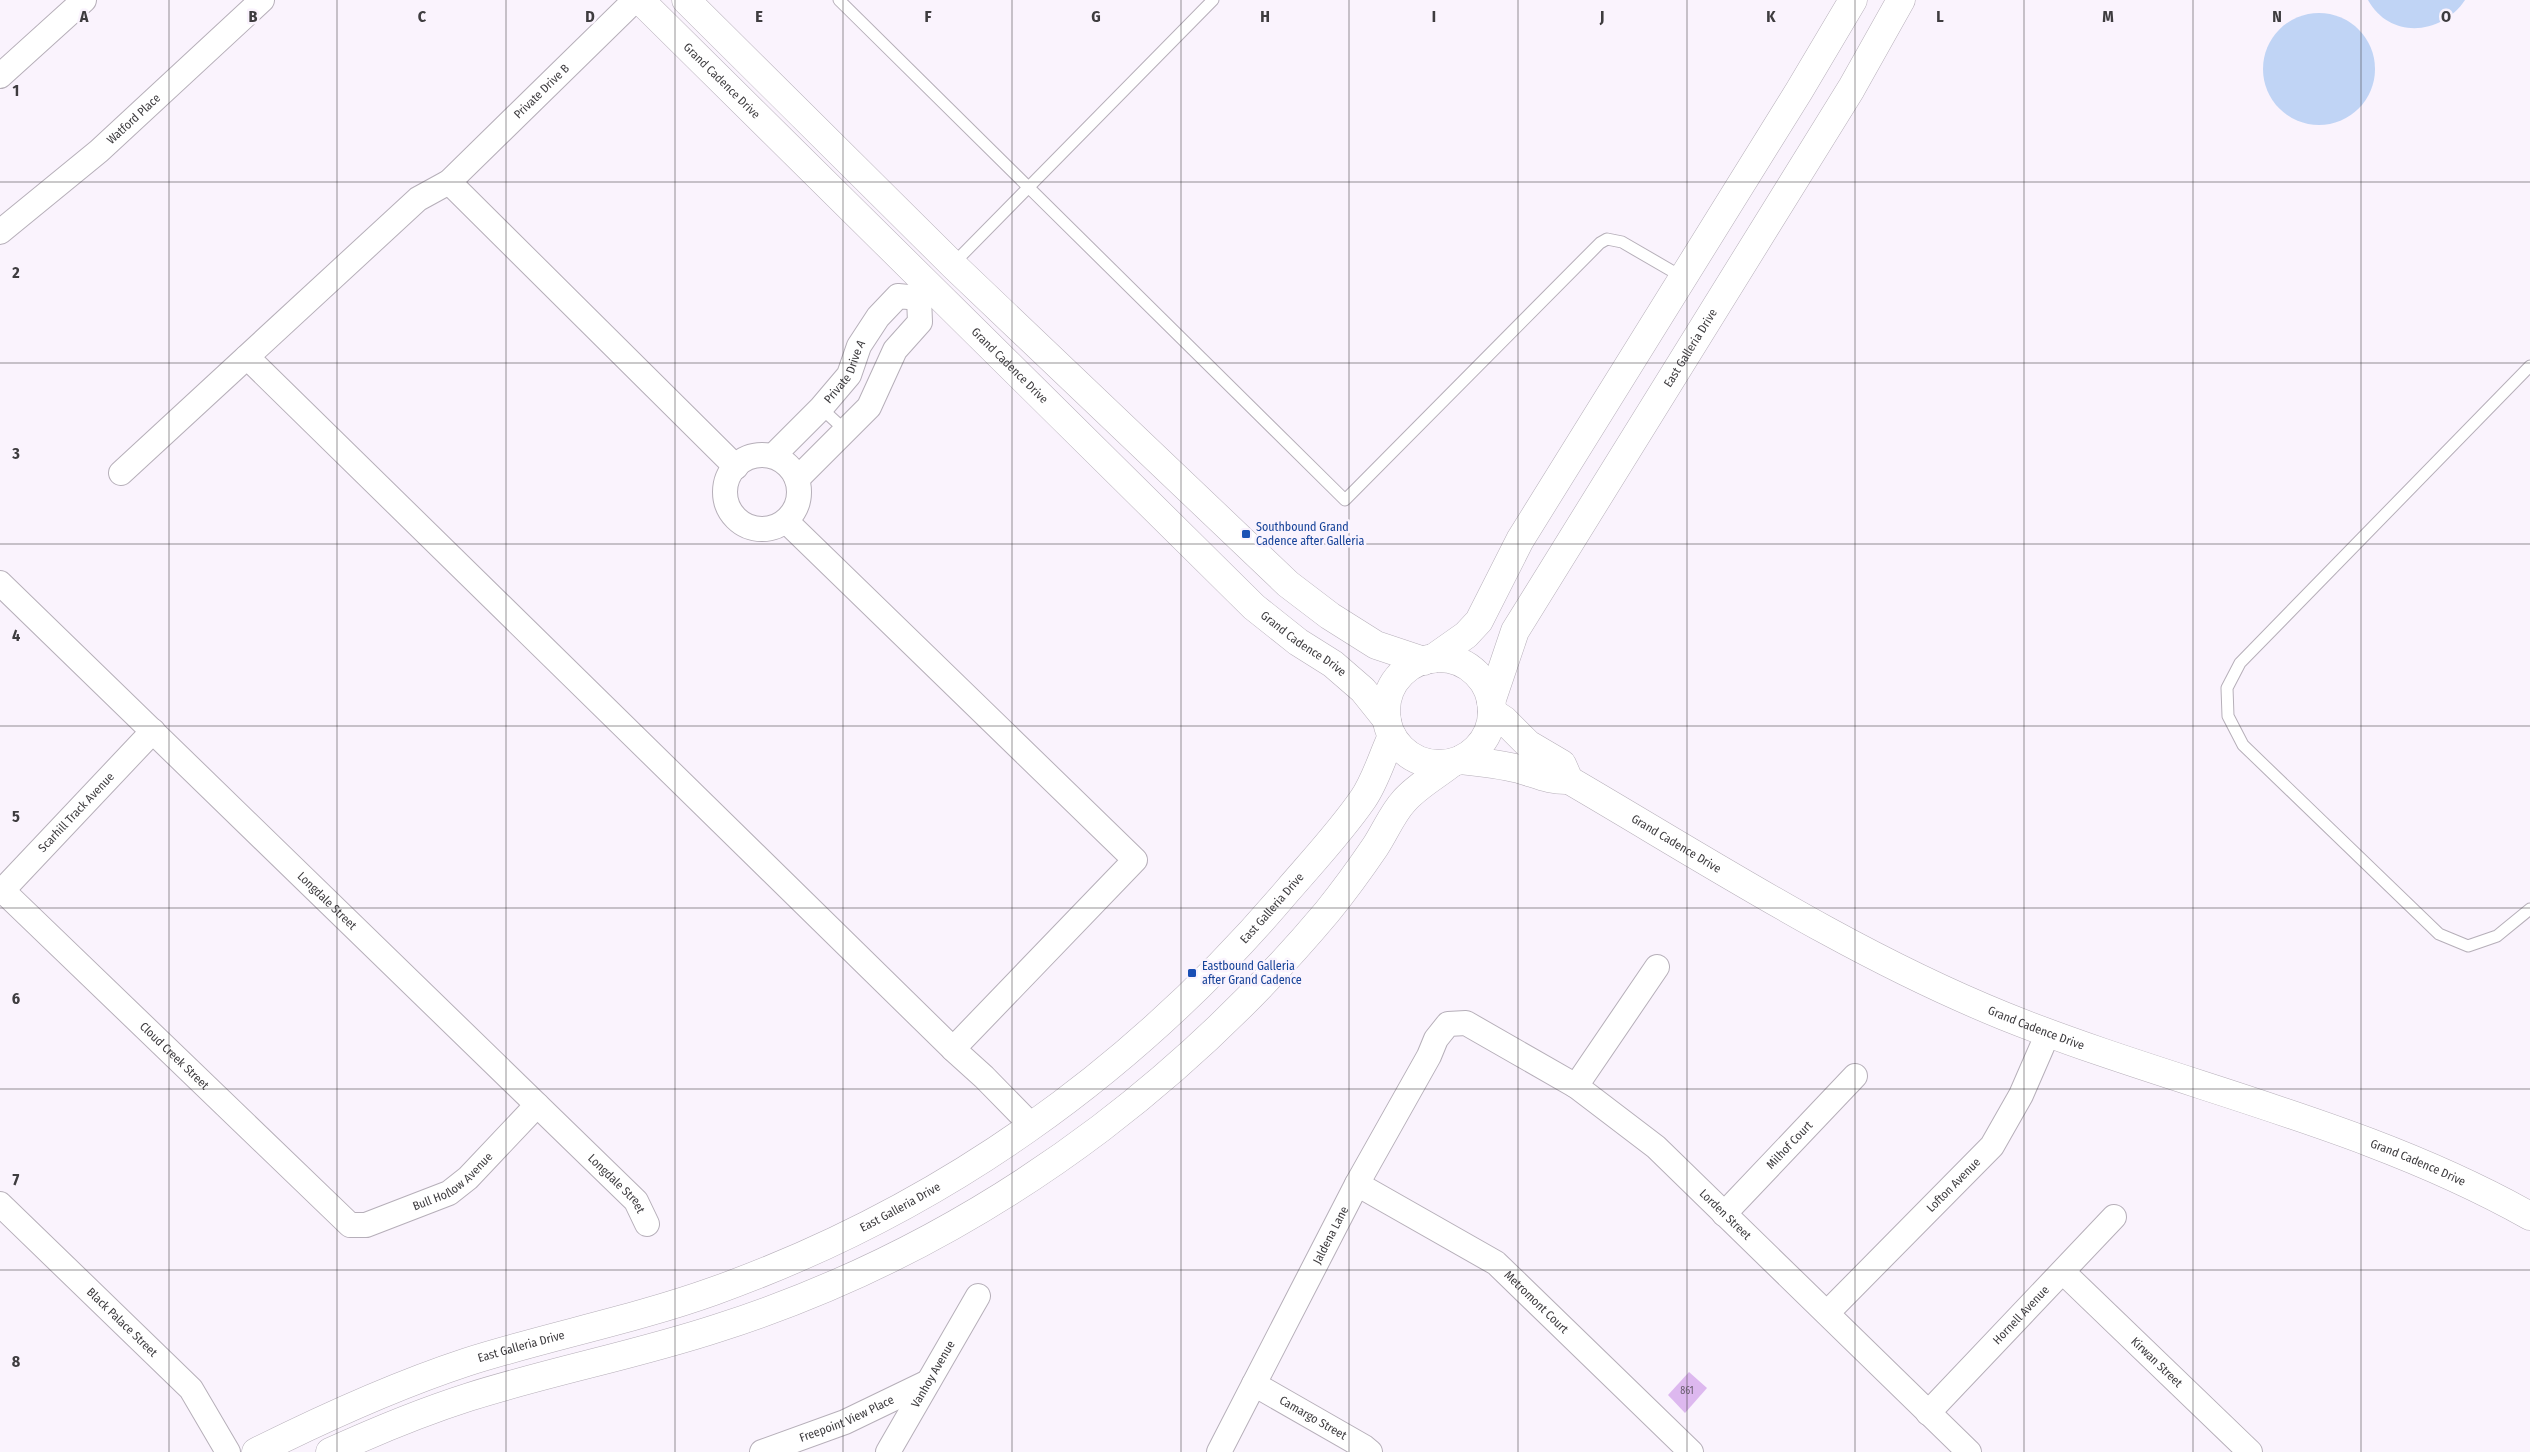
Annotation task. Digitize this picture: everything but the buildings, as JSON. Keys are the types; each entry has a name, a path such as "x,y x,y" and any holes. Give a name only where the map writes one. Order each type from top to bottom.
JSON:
{"main road":[{"name":"Grand Cadence Drive","path":"640,0 924,292 1254,607 1298,642 1333,664 1363,690 1390,728"},
{"path":"330,1452 420,1414 469,1397 675,1341 770,1310 862,1272 940,1233 995,1200 1061,1157 1130,1105 1170,1072 1246,1003 1276,972 1346,889 1404,801 1456,761 1473,752 1483,741 1490,728 1492,707 1486,687 1477,674 1464,664 1448,659 1428,660 1376,645 1330,616 1288,584 952,264 686,0"},
{"path":"1456,761 1434,764 1418,760 1403,750 1390,728 1387,705 1391,690 1399,677 1410,667 1428,660 1466,635 1484,614 1520,540 1819,60 1853,0"},
{"name":"East Galleria Drive","path":"1492,707 1515,631 1851,89 1901,0"},
{"path":"924,292 952,264"},
{"name":"Grand Cadence Drive","path":"1492,707 1528,744 1562,764 1568,780"},
{"name":"East Galleria Drive","path":"256,1452 350,1407 464,1363 662,1308 773,1269 848,1236 965,1170 1032,1126 1140,1043 1219,968 1311,863 1363,799 1371,786 1390,728"},
{"name":"Grand Cadence Drive","path":"1456,761 1495,763 1531,772 1553,781 1568,780 1840,938 1950,992 2048,1032 2160,1072 2246,1098 2343,1132 2452,1177 2530,1216"}],"street":[{"path":"0,76 84,0"},
{"name":"Watford Place","path":"0,232 98,151 262,0"},
{"name":"Private Drive B","path":"121,473 418,199 449,182 635,0"},
{"path":"449,182 736,467"},
{"path":"797,479 869,407 895,350 920,322 924,292"},
{"name":"Private Drive A","path":"773,456 821,408 850,375 859,346 878,317 898,296 924,292"},
{"path":"246,357 1032,1126"},
{"path":"762,454 773,456 783,461 797,479 798,501 786,521 775,527 762,529 749,526 738,520 730,510 726,498 726,485 736,467 750,457 762,454"},
{"path":"786,521 1136,860 953,1050"},
{"name":"Longdale Street","path":"0,582 636,1201 647,1224"},
{"name":"Scarhill Track Avenue","path":"1,891 153,731"},
{"name":"Cloud Creek Street","path":"1,891 350,1225"},
{"path":"1576,1086 1657,967"},
{"name":"Lorden Street","path":"1448,1024 1466,1023 1576,1086 1656,1147 1969,1452"},
{"name":"Jaldena Lane","path":"1219,1452 1357,1184 1429,1056 1436,1039 1448,1024"},
{"name":"Lofton Avenue","path":"1827,1314 1992,1146 2021,1095 2048,1032"},
{"name":"Milhof Court","path":"1724,1214 1856,1076"},
{"name":"Bull Hollow Avenue","path":"350,1225 366,1225 449,1193 468,1178 537,1105"},
{"name":"Metromont Court","path":"1357,1184 1496,1264 1691,1452"},
{"name":"Black Palace Street","path":"0,1204 191,1389 228,1452"},
{"name":"Hornell Avenue","path":"1928,1413 2114,1217"},
{"name":"Kirwan Street","path":"2063,1272 2250,1452"},
{"name":"Vanhoy Avenue","path":"888,1452 978,1296"},
{"name":"Freepoint View Place","path":"762,1452 846,1422 928,1382"},
{"name":"Camargo Street","path":"1254,1384 1364,1446 1370,1452"}],"lane":[{"path":"839,0 1345,500 1600,242 1607,239 1622,242 1684,278"},
{"path":"952,264 1213,0"},
{"path":"2530,366 2240,663 2227,688 2228,716 2242,745 2439,934 2468,946 2497,936 2530,909"},
{"path":"821,408 846,432"}],"water":[{"path":"2368,0 2465,0 2455,12 2443,20 2430,26 2416,28 2402,27 2389,22 2378,13"},
{"path":"2319,13 2341,17 2359,29 2371,47 2375,69 2371,91 2359,109 2341,121 2319,125 2297,121 2279,109 2267,91 2263,69 2267,47 2279,29 2297,17"}],"place":[{"name":"Southbound Grand Cadence after Galleria","path":"1246,534"},
{"name":"Eastbound Galleria after Grand Cadence","path":"1192,973"}]}
